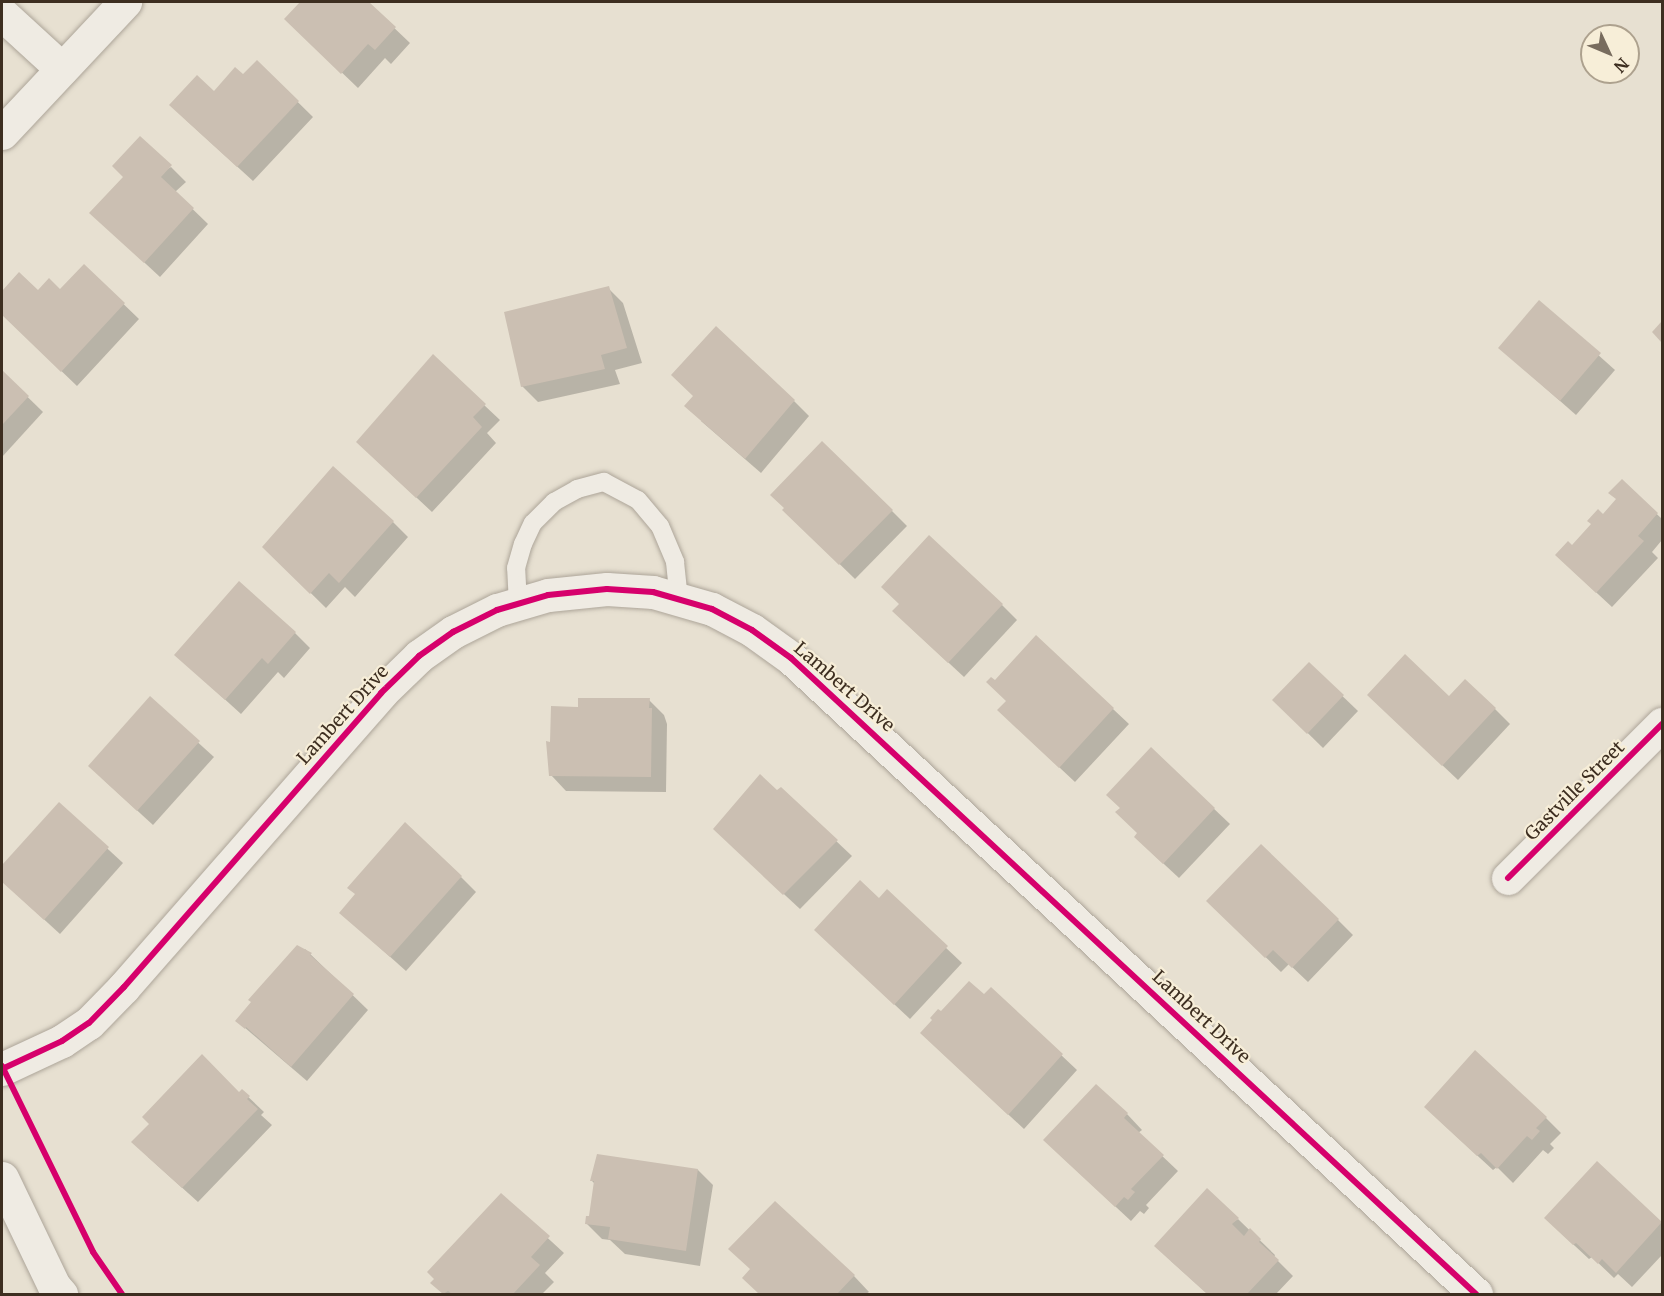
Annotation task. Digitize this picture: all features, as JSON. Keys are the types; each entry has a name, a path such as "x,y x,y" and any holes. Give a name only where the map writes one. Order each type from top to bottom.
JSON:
{"street":[{"path":"2,133 125,2"},
{"path":"2,14 62,69"},
{"name":"Lambert Drive","path":"2,1069 62,1041 89,1023 381,693 419,656 453,632 497,610 548,595 607,589 653,592 712,609 752,630 791,658 826,688 1476,1294"},
{"name":"Gastville Street","path":"1508,878 1662,724"},
{"path":"2,1178 54,1286 61,1294"}],"lane":[{"path":"518,604 516,568 523,544 533,523 554,502 577,489 604,482 638,500 660,526 675,562 679,598"}],"building":[{"path":"300,2 369,2 396,27 375,50 368,44 341,74 284,19"},
{"path":"257,60 299,101 237,167 169,105 197,75 214,91 235,67 243,74"},
{"path":"140,136 172,165 161,177 194,208 144,263 89,213 123,177 112,166"},
{"path":"84,264 125,303 61,372 2,315 2,291 19,272 38,290 49,278 60,289"},
{"path":"609,286 627,348 601,355 605,369 521,387 504,312"},
{"path":"1539,300 1601,353 1560,401 1498,348"},
{"path":"1662,321 1662,343 1652,332"},
{"path":"716,326 795,400 745,459 684,406 693,396 671,375"},
{"path":"433,354 486,404 473,417 482,427 416,498 356,442"},
{"path":"2,370 29,396 2,425"},
{"path":"822,441 893,510 839,565 782,510 784,508 770,495"},
{"path":"333,466 394,521 339,583 329,573 310,594 262,547"},
{"path":"1622,479 1658,513 1638,536 1644,541 1596,593 1555,555 1568,541 1572,545 1591,524 1587,521 1598,509 1603,514 1616,499 1608,493"},
{"path":"929,535 1003,604 948,663 892,611 899,604 881,587"},
{"path":"239,581 296,632 268,664 262,658 225,700 174,655"},
{"path":"1036,635 1114,708 1059,768 997,710 1006,701 986,682 991,677 995,680"},
{"path":"1405,654 1449,696 1465,679 1496,708 1442,766 1367,695"},
{"path":"1309,662 1344,695 1307,734 1272,700"},
{"path":"150,696 200,741 137,811 88,766"},
{"path":"578,698 650,698 649,708 652,708 651,777 549,776 546,741 550,742 551,706 578,707"},
{"path":"1151,747 1215,808 1163,864 1134,837 1137,833 1115,812 1120,808 1106,795"},
{"path":"760,774 777,790 781,787 838,840 783,895 713,829"},
{"path":"59,802 109,847 44,920 2,882 2,865"},
{"path":"405,822 462,876 390,957 339,913 355,894 347,888"},
{"path":"1261,844 1339,919 1292,968 1273,950 1265,958 1206,901"},
{"path":"860,880 879,898 887,889 948,946 894,1005 814,930"},
{"path":"297,945 312,953 310,955 354,994 291,1067 246,1027 245,1029 235,1021 251,1002 248,1000"},
{"path":"969,981 984,994 991,987 1063,1054 1008,1115 920,1033 938,1009 941,1011"},
{"path":"1475,1050 1547,1117 1536,1128 1540,1131 1532,1140 1527,1136 1497,1169 1481,1153 1477,1156 1424,1107"},
{"path":"202,1054 239,1092 242,1089 250,1096 247,1099 258,1109 182,1188 131,1142 149,1124 142,1117"},
{"path":"1096,1084 1128,1113 1124,1118 1164,1155 1131,1189 1135,1192 1128,1200 1124,1197 1115,1207 1043,1140"},
{"path":"597,1154 698,1169 686,1251 608,1239 610,1227 585,1224 586,1216 589,1216 594,1181 590,1181"},
{"path":"1597,1161 1662,1222 1616,1273 1602,1259 1598,1264 1576,1243 1573,1245 1544,1218"},
{"path":"1207,1188 1239,1218 1232,1224 1244,1236 1250,1228 1261,1239 1259,1242 1279,1260 1247,1294 1207,1294 1154,1246"},
{"path":"501,1193 550,1236 531,1257 540,1265 513,1294 452,1294 448,1291 443,1294 430,1283 434,1279 427,1272"},
{"path":"775,1201 855,1275 837,1294 759,1294 742,1278 750,1269 728,1249"}],"cycle path":[{"path":"2,1069 62,1041 89,1023 124,987 381,693 419,656 453,632 497,610 548,595 607,589 653,592 712,609 752,630 791,658 1476,1294"},
{"path":"1508,878 1662,724"},
{"path":"2,1066 93,1252 122,1294"}]}
